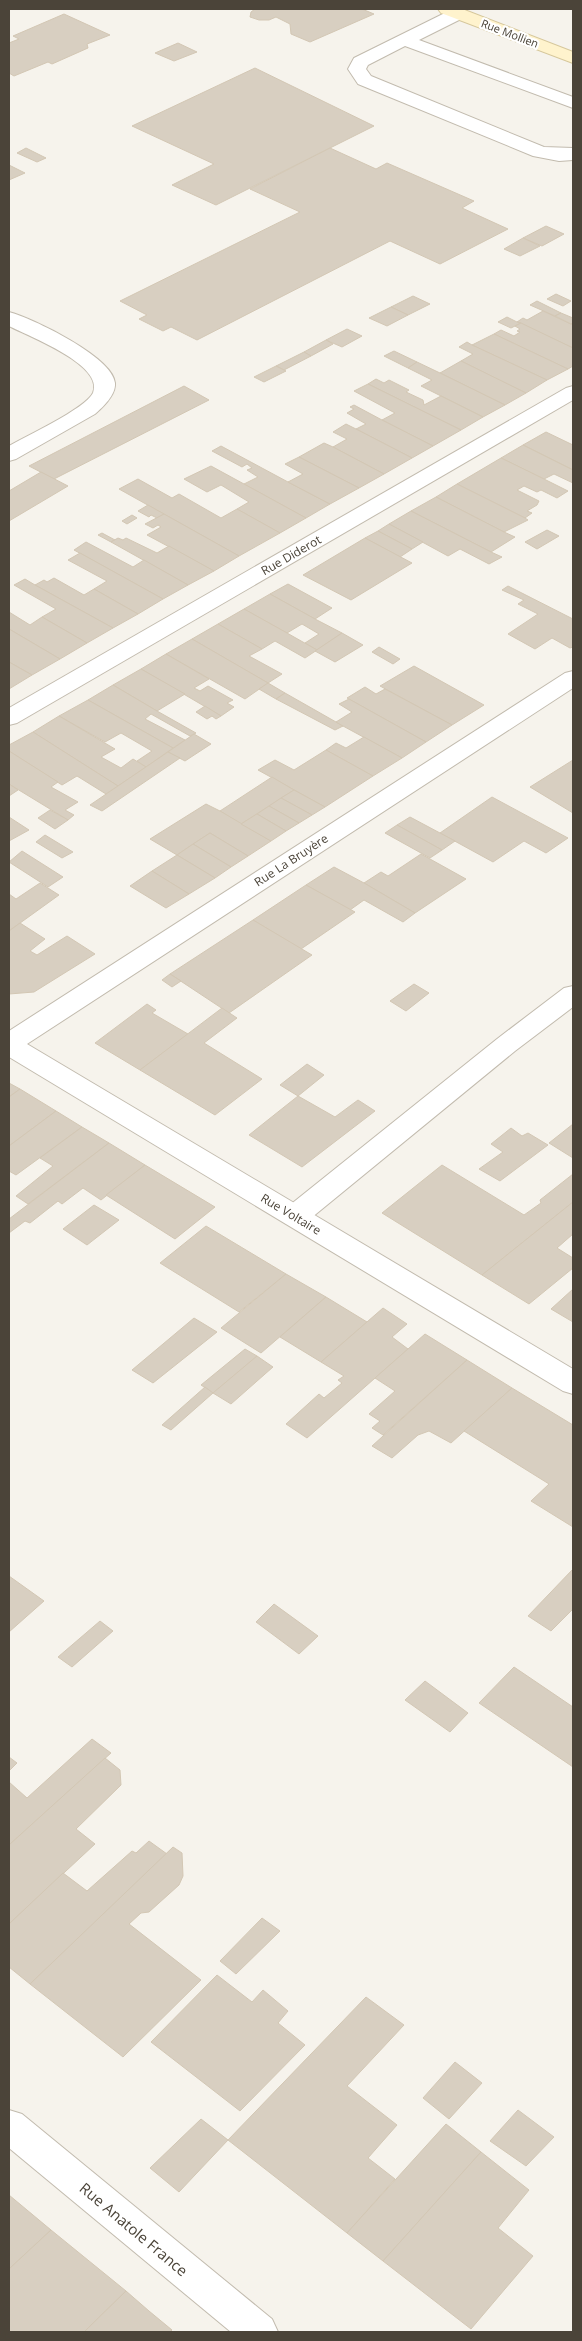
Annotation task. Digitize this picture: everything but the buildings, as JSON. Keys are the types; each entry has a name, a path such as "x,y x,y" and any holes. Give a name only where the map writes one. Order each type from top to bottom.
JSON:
{"street":[{"path":"453,11 404,40 360,62 357,69 364,80 540,152 559,155 573,154"},
{"name":"Rue Mollien","path":"453,11 573,58"},
{"path":"404,40 573,103"},
{"path":"9,318 89,360 102,373 105,381 104,390 93,407 9,455"},
{"name":"Rue Diderot","path":"9,718 573,392"},
{"name":"Rue La Bruyère","path":"9,1044 573,678"},
{"path":"295,1216 506,1045 573,994"},
{"name":"Rue Voltaire","path":"9,1044 573,1383"},
{"name":"Rue Anatole France","path":"9,2126 259,2332"}]}
